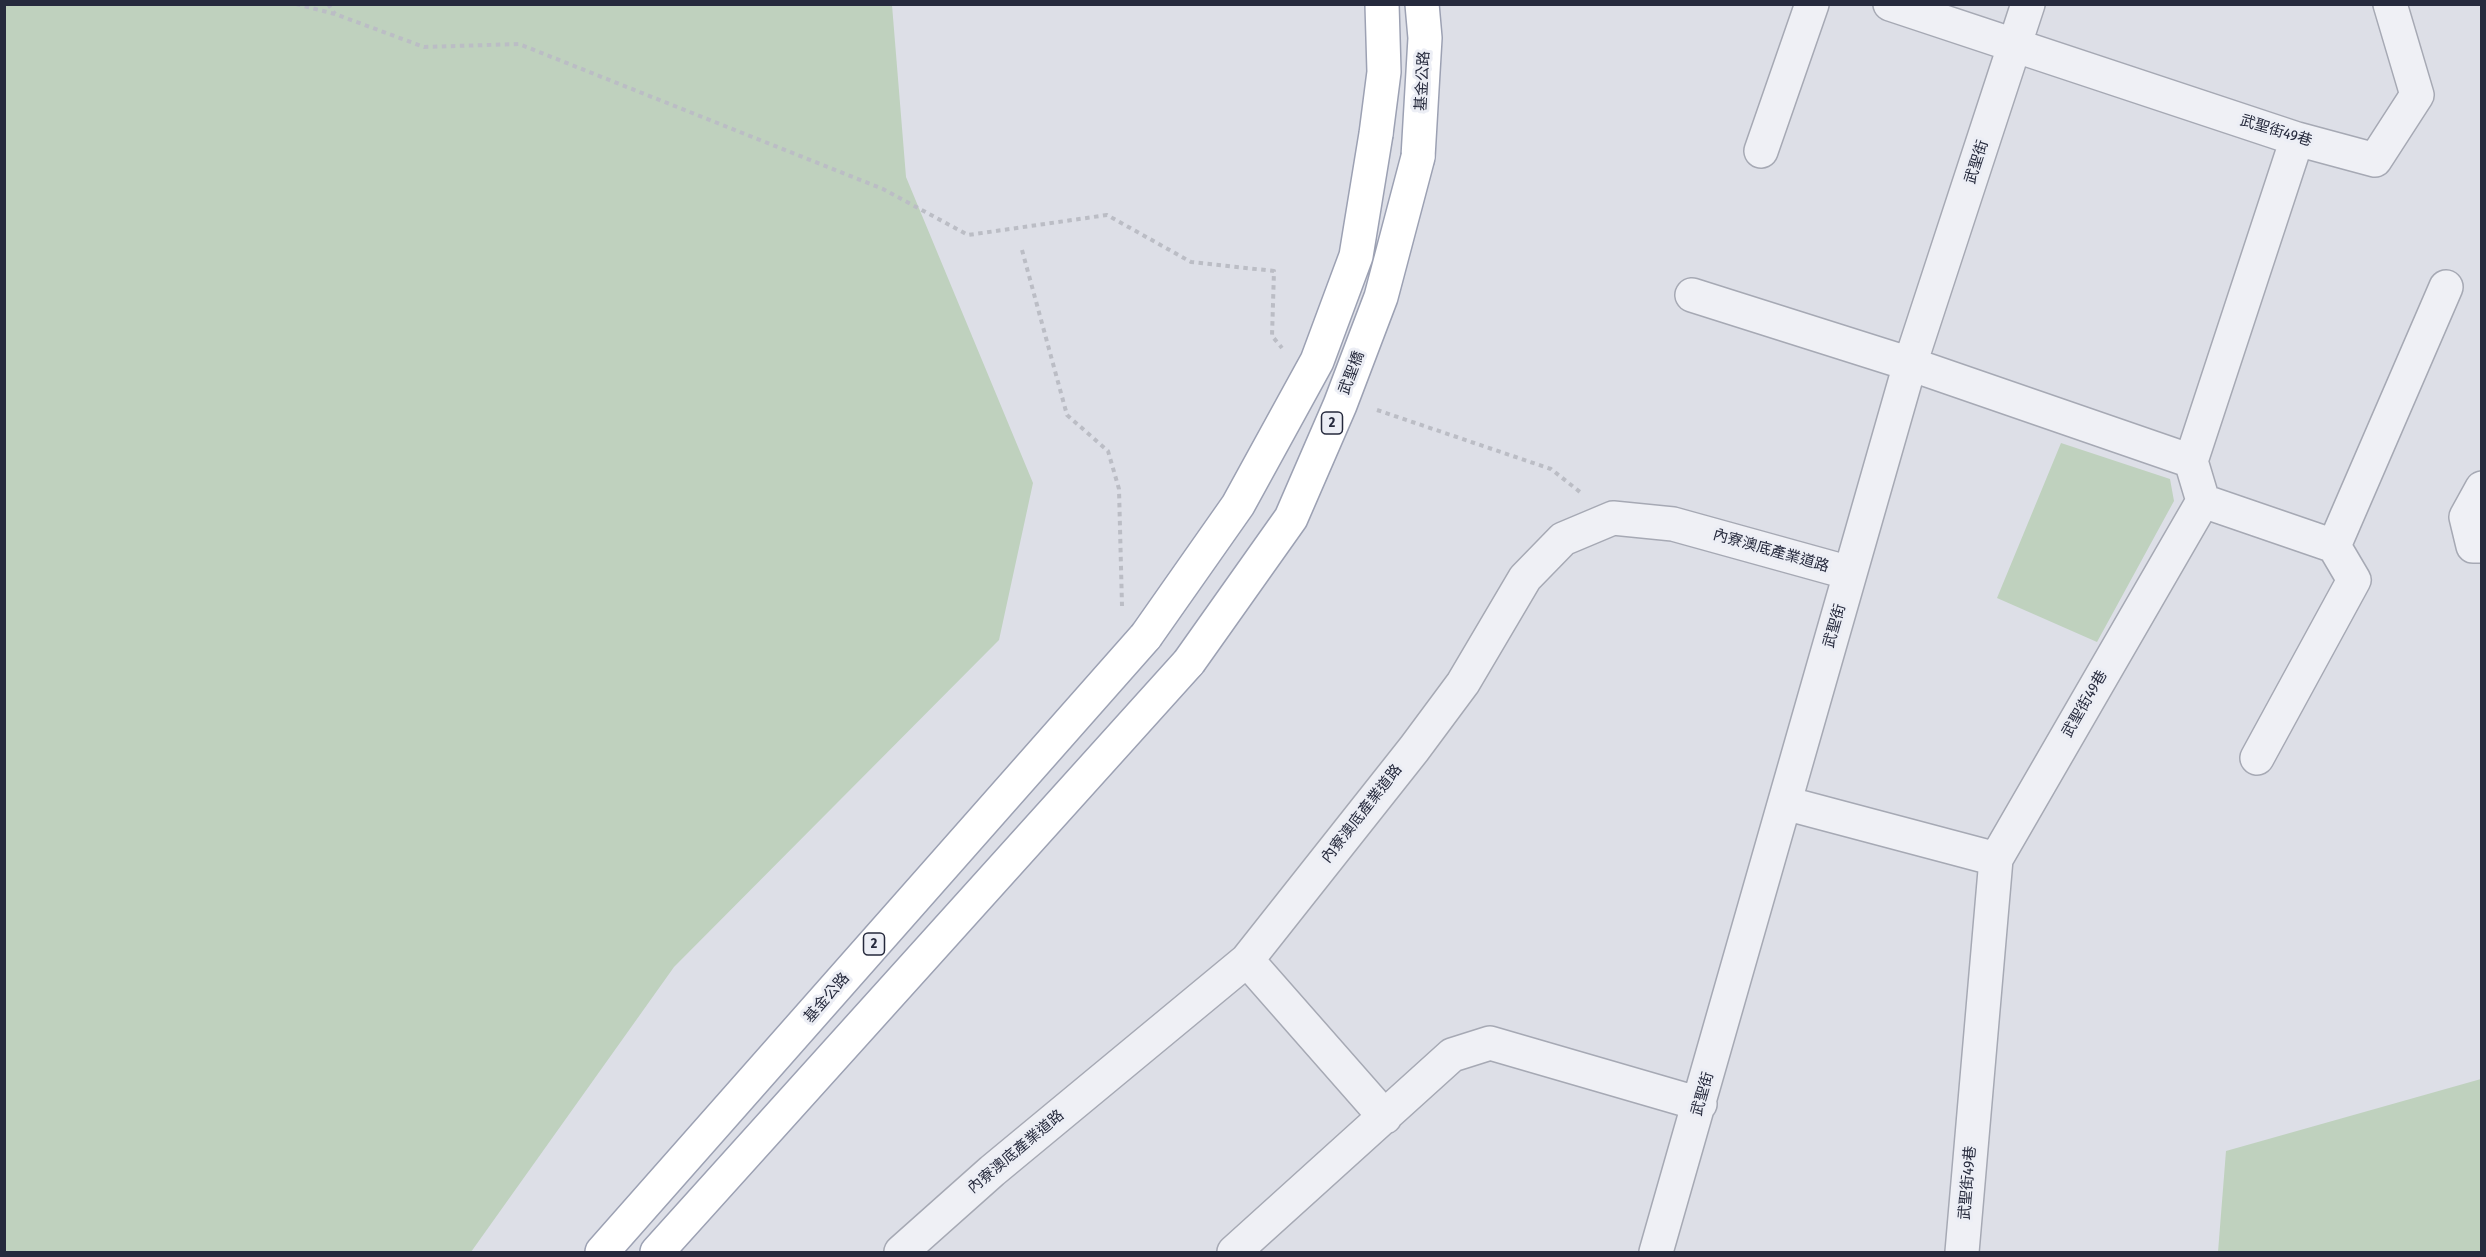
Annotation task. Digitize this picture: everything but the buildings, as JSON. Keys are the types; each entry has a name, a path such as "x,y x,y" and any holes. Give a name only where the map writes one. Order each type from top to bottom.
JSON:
{"main road":[{"name":"2","path":"1137,647 1238,505 1317,361 1356,256 1384,72 1382,4"},
{"name":"基金公路","path":"1419,157 1425,38 1422,4"},
{"name":"武聖橋","path":"657,1252 1189,663 1291,518 1341,405 1381,297 1419,157"},
{"name":"基金公路","path":"602,1252 1137,647"}],"street":[{"path":"1761,151 1812,4"},
{"name":"武聖街49巷","path":"1890,4 2296,139 2375,160 2417,95 2390,4"},
{"name":"武聖街","path":"1656,1252 1701,1104 1910,364 2028,4"},
{"path":"2257,758 2354,580 2334,546 2203,501 2191,461 2296,139"},
{"path":"2334,546 2446,287"},
{"path":"1692,295 1910,364 2191,461"},
{"path":"2477,546 2466,517 2481,488"},
{"name":"武聖街49巷","path":"1962,1252 1996,859 2203,501"},
{"name":"內寮澳底產業道路","path":"901,1252 992,1171 1247,960 1463,683 1525,578 1563,538 1613,518 1673,524 1850,573"},
{"path":"1785,802 1996,859"},
{"path":"1247,960 1385,1117"},
{"path":"1234,1252 1452,1055 1490,1043 1701,1104"}],"path":[{"path":"296,4 335,14 424,47 519,44 883,189 968,236 1107,214 1191,262 1274,270 1272,336 1286,352"},
{"path":"328,4 335,14"},
{"path":"1022,250 1067,415 1108,451 1119,489 1120,592 1137,647"},
{"path":"1373,409 1415,421 1551,469 1613,518"}],"green space":[{"path":"5,4 892,5 906,177 1033,483 999,640 674,967 471,1252 5,1252"},
{"path":"2061,443 2170,479 2174,501 2097,642 1997,598"},
{"path":"2481,1079 2481,1252 2218,1252 2226,1151"}]}
